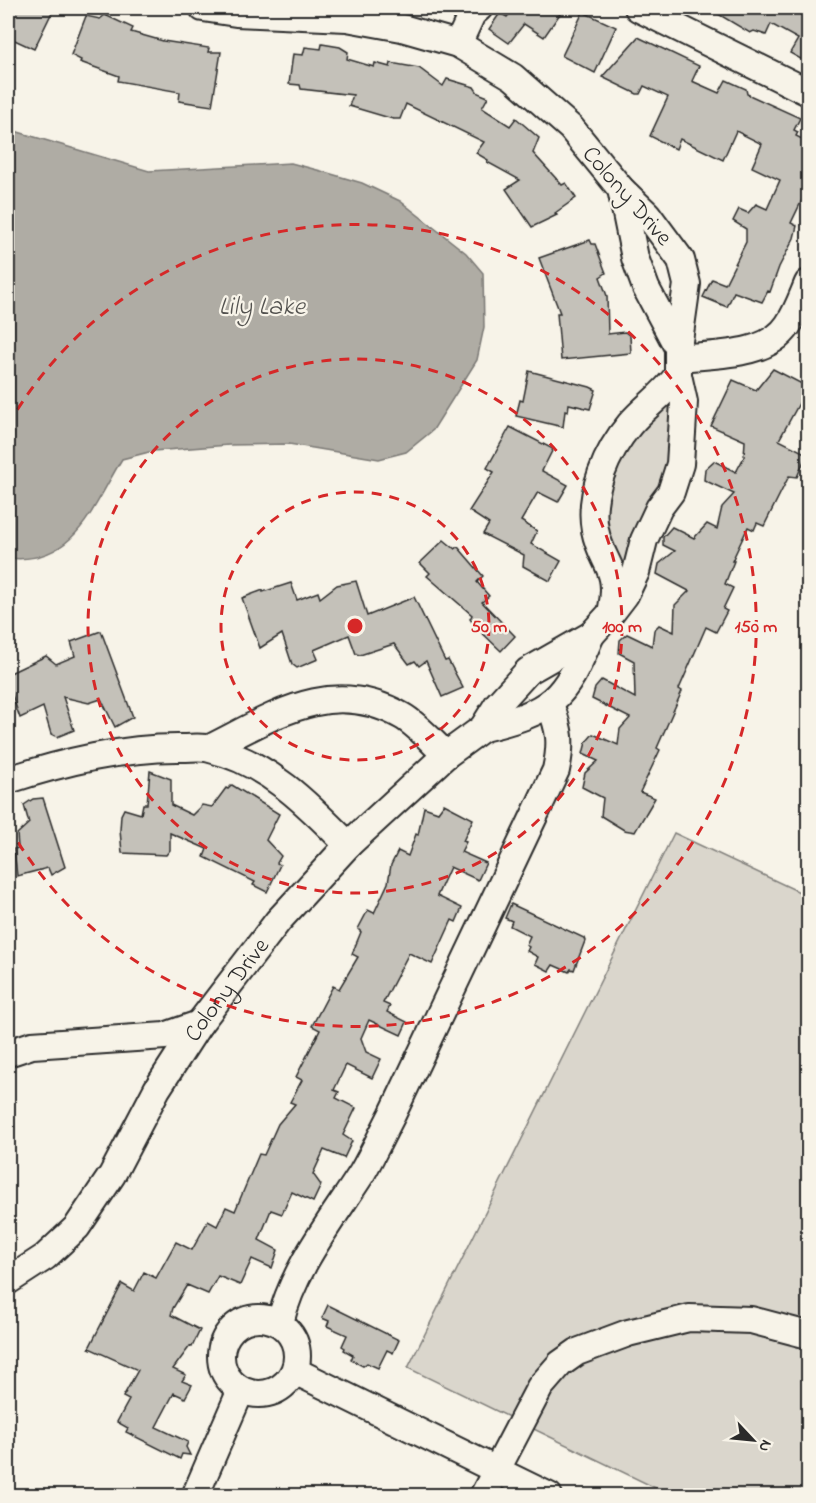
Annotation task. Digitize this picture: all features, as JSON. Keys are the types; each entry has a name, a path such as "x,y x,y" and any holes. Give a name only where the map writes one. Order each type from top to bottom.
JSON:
{"street":[{"name":"Colony Drive","path":"10,1272 45,1257 76,1227 112,1175 157,1089 199,1024 220,1000 278,921 348,845 446,755 483,728 498,704 528,671 591,635 612,612 625,595 636,572 644,540 659,508 671,492 680,464 684,402 678,360 687,284 681,260 647,214 621,189 571,128 513,77 458,44 402,28 347,18 236,13 203,8"},
{"path":"458,44 472,14 478,8"},
{"path":"638,8 808,92"},
{"path":"612,612 615,592 614,575 599,545 595,530 593,514 596,490 618,440 631,422 665,394 678,360 638,268 621,189"},
{"path":"678,360 745,351 773,340 787,327 808,283"},
{"name":"Colony Drive","path":"483,728 522,719 550,704 567,688 591,635"},
{"path":"210,748 294,709 334,697 373,702 404,717 446,755"},
{"path":"280,1323 284,1305 306,1261 363,1170 392,1115 556,770 561,746 559,729 550,704"},
{"path":"8,780 54,766 154,747 210,748 262,770 302,798 348,845"},
{"path":"8,1053 33,1045 165,1036 199,1024"},
{"path":"255,1317 280,1323 288,1330 298,1350 295,1371 284,1385 268,1394 256,1395 242,1390 226,1375 221,1363 221,1350 225,1338 243,1320 255,1317"},
{"path":"483,1496 540,1387 560,1364 577,1352 595,1344 689,1318 751,1320 808,1335"},
{"path":"295,1371 549,1496"},
{"path":"195,1496 242,1390"}],"shaded area":[{"path":"674,398 678,444 623,577 602,533 605,483 620,445"},
{"path":"674,833 808,896 808,1495 670,1495 408,1368"}],"water":[{"name":"Lily Lake","path":"8,129 149,171 291,163 362,183 400,201 466,253 483,273 484,327 477,360 433,430 406,452 379,459 289,444 229,445 153,451 122,459 91,513 66,543 50,553 31,558 8,558"}],"building":[{"path":"8,8 54,8 34,49 8,37"},
{"path":"514,8 564,8 544,37 524,24 509,43 489,29 500,13 507,17"},
{"path":"708,8 790,8 808,17 808,63 790,53 798,39 771,24 766,35 754,31 750,33"},
{"path":"583,12 616,27 595,73 562,56"},
{"path":"105,15 133,28 131,32 163,41 209,48 208,52 221,52 212,106 179,101 180,92 118,81 119,76 80,62 81,60 71,55 86,16 100,19"},
{"path":"638,37 699,66 692,81 719,93 726,80 746,89 747,94 800,118 794,130 798,132 796,136 808,142 808,200 803,198 791,223 797,226 794,238 779,267 770,292 768,291 762,302 734,292 727,307 703,297 712,279 725,284 746,242 746,229 733,221 739,209 748,213 756,204 767,209 780,180 752,167 762,144 736,131 723,160 680,139 676,149 650,136 668,97 644,86 640,94 637,94 602,77"},
{"path":"322,44 340,47 348,52 347,59 374,67 375,63 390,67 391,63 419,68 443,86 447,79 474,87 478,93 488,97 482,108 510,126 516,118 539,138 533,153 562,185 566,183 576,198 555,213 557,215 532,227 506,189 520,180 487,162 488,160 476,153 484,142 406,104 400,119 393,119 349,106 353,95 301,89 300,85 289,84 293,54 303,55 305,47 321,49"},
{"path":"590,240 592,244 595,244 606,273 600,277 607,296 608,334 625,332 630,336 631,353 561,360 557,313 560,313 539,258"},
{"path":"773,369 808,387 779,440 807,454 797,477 789,476 764,526 757,523 754,530 748,527 732,561 734,561 725,584 733,588 723,609 727,611 716,632 706,627 679,689 682,691 657,748 660,750 640,792 655,798 635,832 624,830 601,816 603,798 582,787 585,773 598,761 583,754 586,742 593,734 618,745 620,729 630,718 592,699 595,688 602,680 635,698 634,661 619,653 620,640 627,634 652,646 654,630 659,625 674,632 675,605 689,591 657,574 659,564 675,551 663,545 663,537 672,527 694,538 707,524 717,529 722,507 734,494 704,480 705,469 714,461 736,472 744,457 745,441 711,426 733,380 756,390"},
{"path":"529,371 596,390 590,409 569,404 568,412 565,411 563,427 516,416 520,400 523,401"},
{"path":"510,427 553,449 542,471 568,485 558,502 538,492 521,521 537,531 531,544 561,561 550,581 523,566 524,555 483,534 489,524 469,511 494,472 487,468"},
{"path":"444,540 455,549 458,547 483,576 477,582 489,596 482,602 515,636 501,651 475,626 470,619 472,615 427,576 430,573 420,563"},
{"path":"356,581 367,616 414,597 445,661 448,660 463,688 442,697 426,661 419,666 415,661 409,664 394,644 360,655 356,654 349,635 314,650 318,659 297,668 292,664 282,634 260,648 242,598 291,583 297,600 318,592 320,598 337,585"},
{"path":"101,631 133,717 115,727 101,699 89,703 63,697 74,730 57,737 51,734 43,707 20,718 8,684 8,674 46,656 56,664 75,656 71,642"},
{"path":"150,771 171,779 171,805 192,815 202,805 212,807 226,788 232,785 279,814 266,840 281,856 277,863 280,865 267,892 253,885 255,882 204,857 207,849 170,833 170,850 166,855 122,853 121,815 124,809 141,814 143,804 147,804"},
{"path":"43,798 65,867 51,875 48,868 17,876 14,849 18,848 17,834 29,823 24,805 33,799"},
{"path":"444,804 473,819 463,841 466,842 461,852 486,863 478,880 450,867 437,896 462,908 456,922 452,920 432,964 409,953 383,1003 390,1006 387,1012 407,1022 401,1035 369,1020 361,1038 366,1052 381,1059 372,1078 346,1065 334,1090 339,1092 336,1098 356,1108 343,1135 352,1141 344,1158 324,1150 313,1174 321,1185 313,1202 292,1192 282,1214 271,1210 259,1240 278,1250 272,1268 252,1259 240,1285 218,1276 208,1294 187,1285 173,1308 171,1315 200,1330 192,1347 190,1346 173,1369 186,1375 182,1381 192,1385 185,1398 174,1393 156,1427 188,1442 186,1447 190,1455 182,1454 180,1459 126,1432 128,1428 117,1422 129,1400 123,1397 138,1370 89,1348 122,1284 134,1291 144,1272 156,1278 176,1242 192,1250 208,1221 217,1226 226,1207 235,1211 259,1154 264,1155 278,1124 295,1104 290,1102 302,1080 296,1077 320,1030 312,1026 333,986 339,989 358,957 352,954 361,932 358,929 368,910 374,913 388,883 391,865 398,851 408,856 416,834 418,835 424,807 438,812"},
{"path":"511,904 584,938 585,941 574,970 571,969 569,972 553,965 549,971 535,964 538,957 527,951 529,947 526,945 530,936 510,926 512,921 505,918"},
{"path":"328,1305 399,1340 393,1353 387,1350 378,1368 367,1363 363,1366 351,1360 353,1355 344,1350 342,1346 347,1335 327,1326 329,1321 322,1318"}]}
